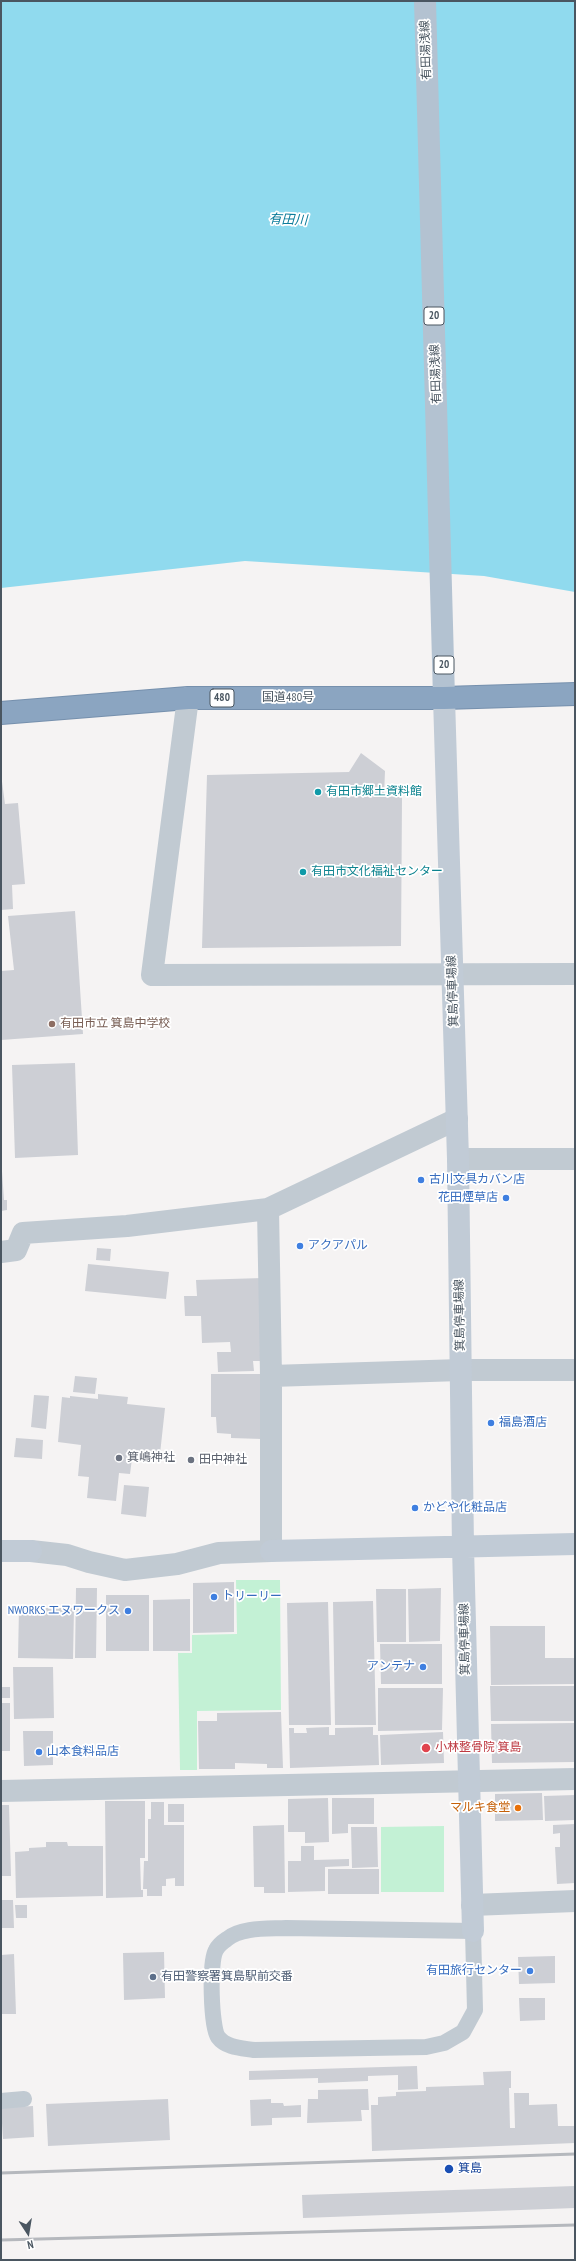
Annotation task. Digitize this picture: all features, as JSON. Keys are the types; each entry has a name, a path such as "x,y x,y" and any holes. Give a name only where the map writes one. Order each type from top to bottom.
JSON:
{"highway":[{"name":"国道480号","path":"1,713 188,698 444,698 575,694"}],"main road":[{"name":"有田湯浅線","path":"425,1 444,698"},
{"name":"箕島停車場線","path":"444,698 458,1159 463,1547 473,1932"},
{"path":"271,1551 575,1544"},
{"path":"1,1551 31,1551"}],"street":[{"path":"188,698 152,975 269,976 452,973 575,974"},
{"path":"1,1252 16,1250 24,1233 127,1226 268,1209 457,1118"},
{"path":"458,1159 575,1159"},
{"path":"31,1551 67,1555 89,1562 125,1570 177,1564 219,1553 271,1551 271,1376 268,1209"},
{"path":"271,1376 461,1370 575,1370"},
{"path":"1,1791 469,1783 575,1779"},
{"path":"472,1905 575,1901"}],"lane":[{"path":"286,1928 473,1932 475,2010 463,2032 444,2044 426,2047 254,2050 230,2046 218,2038 214,2028 212,1965 216,1950 228,1938 247,1931 286,1928"},
{"path":"1,2101 24,2100"}],"green space":[{"path":"236,1580 280,1580 281,1710 197,1711 197,1770 180,1770 178,1653 192,1653 192,1635 237,1634"},
{"path":"444,1826 444,1892 381,1892 381,1827"}],"water":[{"name":"有田川","path":"1,1 575,1 575,592 484,576 245,561 1,588"}],"building":[{"name":"有田市文化福祉センター","path":"361,753 385,771 384,796 402,797 401,946 202,948 207,775 349,772"},
{"path":"1,774 5,804 18,803 25,884 12,885 13,909 1,910"},
{"path":"75,911 83,1034 1,1040 1,971 14,970 8,916"},
{"path":"75,1063 78,1155 15,1158 12,1065"},
{"path":"1,1157 4,1200 7,1200 7,1210 1,1211"},
{"path":"97,1248 111,1249 110,1261 96,1260"},
{"path":"88,1264 169,1272 166,1299 85,1291"},
{"path":"263,1278 265,1361 253,1361 254,1371 218,1372 217,1352 231,1352 230,1342 202,1343 201,1316 185,1316 184,1296 197,1296 196,1280"},
{"path":"211,1374 265,1374 262,1439 231,1438 231,1434 217,1433 216,1417 211,1417"},
{"path":"75,1376 97,1378 95,1394 73,1392"},
{"path":"98,1394 128,1397 127,1404 165,1408 160,1454 133,1451 130,1474 119,1473 116,1501 87,1498 89,1477 78,1476 81,1445 58,1442 62,1397 70,1398 70,1396 98,1399"},
{"path":"34,1395 49,1396 46,1429 31,1427"},
{"path":"16,1438 43,1440 42,1459 14,1457"},
{"path":"124,1485 149,1487 146,1517 121,1514"},
{"path":"234,1582 234,1632 193,1633 193,1583"},
{"path":"76,1588 97,1588 96,1658 75,1658"},
{"path":"441,1588 440,1641 409,1642 408,1589"},
{"path":"376,1589 406,1589 406,1642 377,1642"},
{"path":"106,1595 149,1595 149,1651 106,1651"},
{"path":"190,1599 190,1651 153,1651 153,1600"},
{"path":"373,1601 376,1725 335,1725 333,1602"},
{"path":"328,1602 331,1725 289,1725 287,1603"},
{"path":"19,1608 74,1608 73,1659 18,1658"},
{"path":"490,1626 545,1626 545,1658 575,1658 575,1684 491,1685"},
{"path":"380,1644 442,1644 442,1684 381,1684"},
{"path":"13,1667 53,1667 54,1718 14,1719"},
{"path":"490,1686 575,1686 575,1721 491,1721"},
{"path":"1,1687 10,1687 10,1698 1,1698"},
{"path":"378,1688 443,1688 442,1730 378,1731"},
{"path":"1,1703 10,1703 10,1751 1,1751"},
{"path":"281,1712 283,1768 267,1768 267,1764 235,1763 235,1769 199,1769 198,1721 217,1721 217,1713"},
{"path":"575,1723 575,1762 492,1763 491,1724"},
{"path":"329,1727 329,1735 335,1735 335,1728 373,1727 373,1735 378,1735 379,1765 290,1768 289,1728 294,1728 294,1733 307,1733 306,1728"},
{"path":"23,1731 53,1731 53,1765 24,1766"},
{"path":"443,1732 444,1763 381,1765 380,1735"},
{"path":"542,1793 543,1820 495,1821 495,1794"},
{"path":"575,1795 575,1820 545,1821 544,1796"},
{"path":"328,1798 329,1842 305,1843 305,1832 288,1832 288,1799"},
{"path":"332,1798 374,1798 374,1824 348,1824 348,1833 332,1834"},
{"path":"105,1801 145,1801 145,1858 140,1858 141,1890 143,1890 143,1897 106,1898"},
{"path":"151,1802 164,1802 164,1825 184,1825 184,1886 175,1886 175,1878 166,1879 166,1886 162,1886 162,1896 147,1896 147,1889 143,1889 144,1861 148,1861 148,1819 151,1819"},
{"path":"168,1804 184,1804 184,1822 168,1822"},
{"path":"1,1805 9,1805 11,1876 1,1876"},
{"path":"575,1824 575,1883 557,1884 555,1847 560,1847 560,1833 553,1834 553,1825"},
{"path":"284,1825 285,1893 264,1893 264,1887 254,1887 253,1826"},
{"path":"351,1827 377,1827 378,1867 352,1868"},
{"path":"46,1842 67,1842 68,1846 103,1846 103,1896 16,1898 15,1852 29,1851 29,1848 46,1847"},
{"path":"301,1846 314,1846 314,1860 349,1859 349,1866 325,1867 325,1891 288,1892 288,1861 301,1861"},
{"path":"328,1869 379,1869 379,1894 328,1894"},
{"path":"1,1900 13,1900 14,1928 1,1928"},
{"path":"15,1905 27,1905 27,1918 16,1918"},
{"path":"164,1952 165,1998 124,2000 123,1953"},
{"path":"14,1954 16,2014 1,2014 1,1955"},
{"path":"555,1956 555,1983 519,1984 518,1957"},
{"path":"519,1998 545,1998 545,2020 520,2021"},
{"path":"417,2066 418,2089 398,2090 398,2075 368,2076 368,2081 318,2083 318,2078 249,2080 249,2071"},
{"path":"511,2071 511,2088 509,2088 510,2128 515,2128 514,2093 529,2093 529,2105 557,2104 558,2126 575,2126 575,2143 372,2151 371,2105 378,2105 378,2097 396,2096 396,2092 426,2091 426,2087 484,2085 483,2072"},
{"path":"368,2089 369,2110 361,2110 362,2121 307,2123 308,2099 318,2099 318,2090"},
{"path":"168,2099 170,2140 48,2146 46,2104"},
{"path":"271,2099 271,2103 283,2103 284,2106 301,2105 301,2117 272,2118 272,2125 251,2126 250,2100"},
{"path":"33,2106 34,2137 3,2139 1,2108"},
{"path":"575,2186 575,2208 303,2218 302,2195"}],"railway":[{"path":"1,2173 575,2154"},
{"path":"1,2240 575,2225"}],"place":[{"name":"有田市郷土資料館","path":"318,792"},
{"name":"有田市文化福祉センター","path":"303,872"},
{"name":"有田市立 箕島中学校","path":"52,1024"},
{"name":"古川文具カバン店","path":"421,1180"},
{"name":"花田煙草店","path":"506,1198"},
{"name":"アクアパル","path":"300,1246"},
{"name":"福島酒店","path":"491,1423"},
{"name":"箕嶋神社","path":"119,1458"},
{"name":"田中神社","path":"191,1460"},
{"name":"かどや化粧品店","path":"415,1508"},
{"name":"トリーリー","path":"214,1597"},
{"name":"NWORKS エヌワークス","path":"128,1611"},
{"name":"アンテナ","path":"423,1667"},
{"name":"小林整骨院 箕島","path":"426,1748"},
{"name":"山本食料品店","path":"39,1752"},
{"name":"マルキ食堂","path":"518,1808"},
{"name":"有田旅行センター","path":"530,1971"},
{"name":"有田警察署箕島駅前交番","path":"153,1977"},
{"name":"箕島","path":"449,2169"}]}
